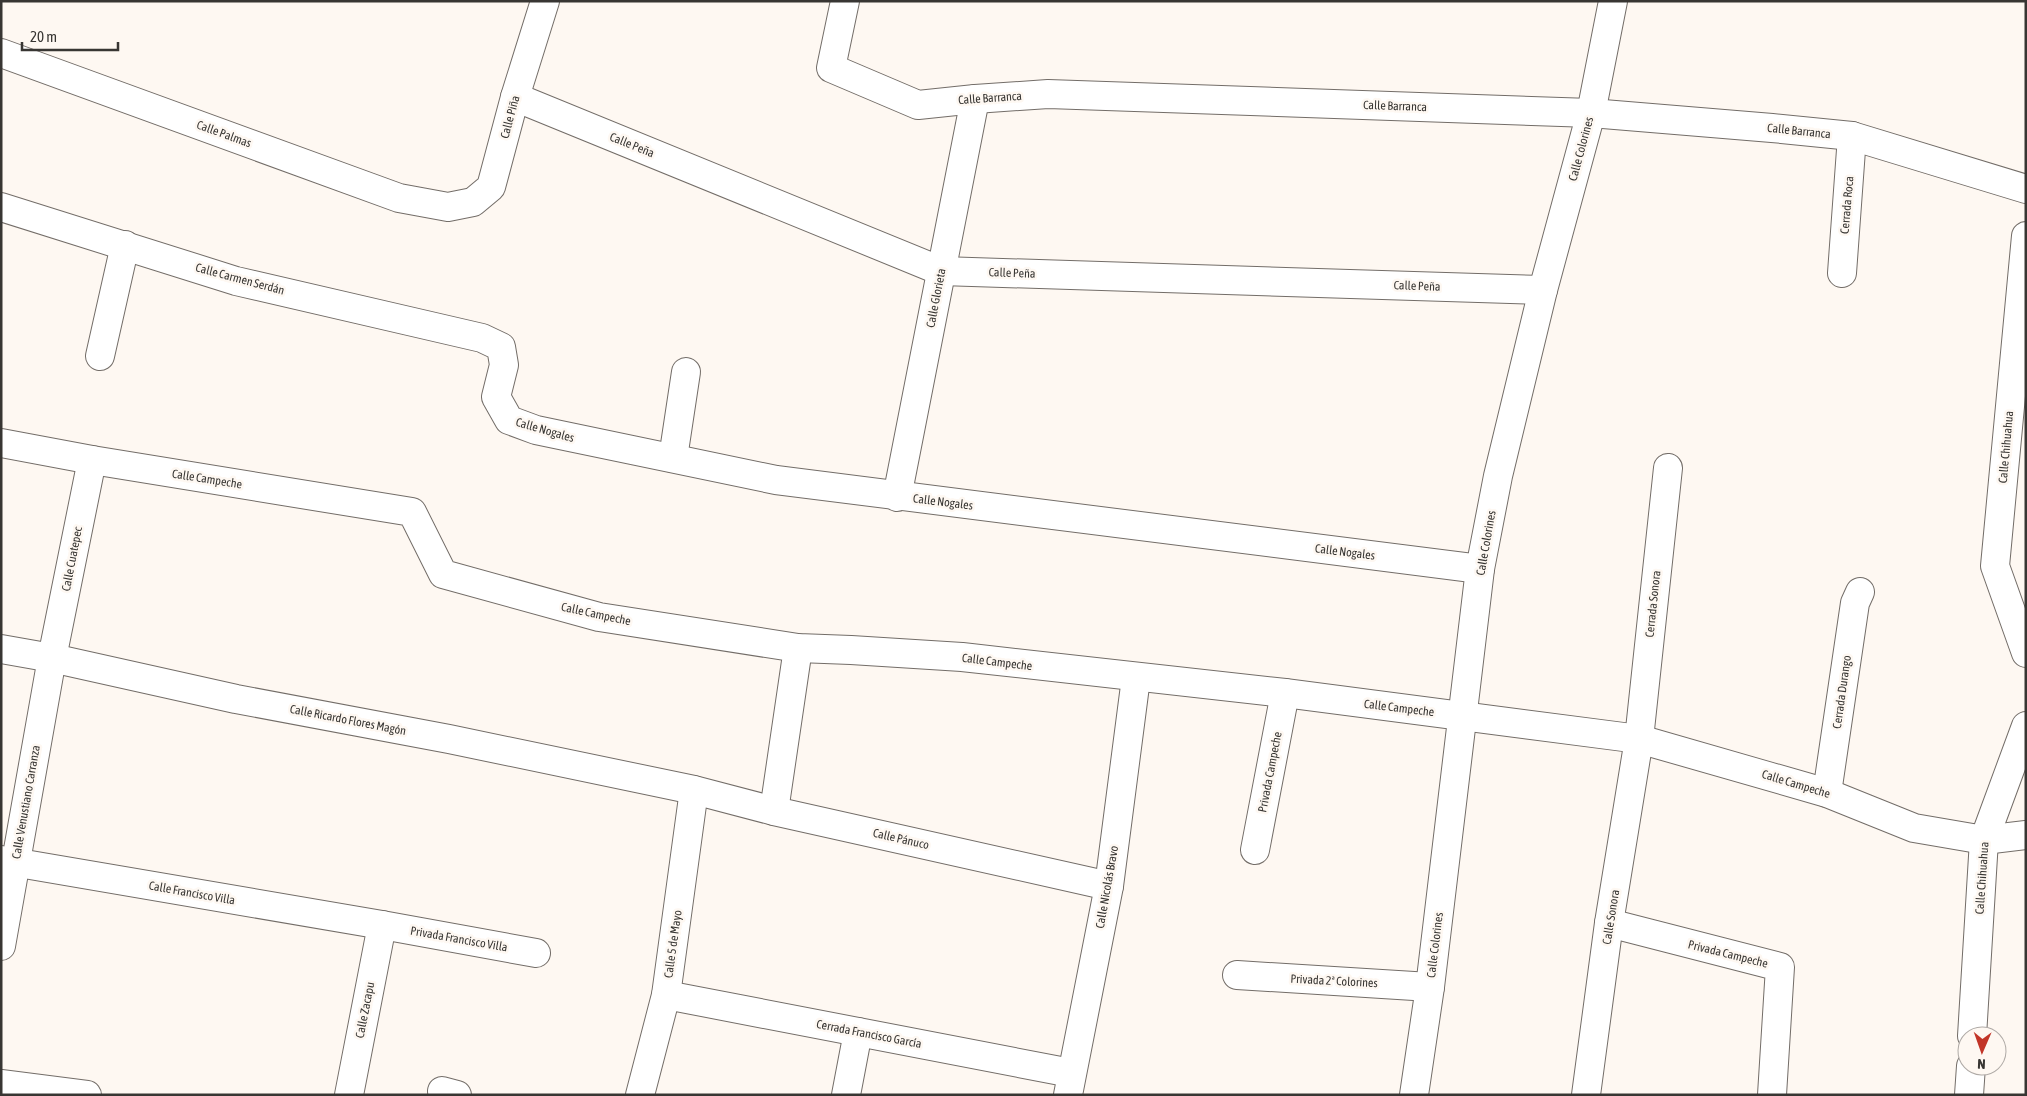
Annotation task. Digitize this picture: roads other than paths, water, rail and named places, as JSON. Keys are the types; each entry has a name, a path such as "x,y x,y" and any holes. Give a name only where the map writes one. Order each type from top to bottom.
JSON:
{"street":[{"name":"Calle Piña","path":"448,207 473,202 491,187 515,97 545,1"},
{"name":"Calle Barranca","path":"845,1 831,68 918,105 1048,94 1591,113 1852,136 2026,189"},
{"name":"Calle Colorines","path":"1414,1095 1430,987 1480,569 1498,476 1543,290 1591,113 1613,1"},
{"name":"Calle Palmas","path":"1,53 399,198 448,207"},
{"name":"Calle Peña","path":"515,97 941,271 1543,290"},
{"name":"Calle Glorieta","path":"897,497 975,99"},
{"name":"Cerrada Roca","path":"1842,273 1852,136"},
{"name":"Calle Carmen Serdán","path":"1,207 236,281 482,338"},
{"name":"Calle Chihuahua","path":"2026,236 1995,566 2026,653"},
{"path":"100,356 125,245"},
{"name":"Calle Nogales","path":"482,338 501,347 504,365 496,397 509,420 536,430 776,480 897,497 1480,569"},
{"path":"673,458 686,372"},
{"name":"Calle Campeche","path":"1,443 92,460 412,512 443,574 599,617 798,648 962,657 1284,694 1639,739 1827,793 1914,828 1984,840 2026,835"},
{"name":"Calle Cuatepec","path":"52,658 92,460"},
{"name":"Cerrada Sonora","path":"1639,739 1668,468"},
{"name":"Cerrada Durango","path":"1827,793 1855,603 1860,592"},
{"path":"774,811 798,648"},
{"name":"Calle Ricardo Flores Magón","path":"1,650 52,658 236,699 449,739 694,790"},
{"name":"Calle Venustiano Carranza","path":"1,946 8,862 52,658"},
{"name":"Calle Nicolás Bravo","path":"1070,1084 1109,886 1136,678"},
{"name":"Privada Campeche","path":"1255,850 1284,694"},
{"name":"Calle Chihuahua","path":"1973,1026 1984,840 2026,726"},
{"name":"Calle Sonora","path":"1586,1095 1610,923 1639,739"},
{"name":"Calle Pánuco","path":"694,790 774,811 1109,886"},
{"name":"Calle 5 de Mayo","path":"640,1095 666,995 694,790"},
{"name":"Calle Francisco Villa","path":"8,862 382,925"},
{"name":"Privada Campeche","path":"1610,923 1780,967 1772,1095"},
{"name":"Privada Francisco Villa","path":"382,925 536,953"},
{"name":"Calle Zacapu","path":"349,1095 382,925"},
{"name":"Privada 2ª Colorines","path":"1237,975 1430,987"},
{"name":"Cerrada Francisco García","path":"666,995 858,1032 1070,1084"},
{"path":"846,1095 858,1032"},
{"path":"1969,1095 1970,1076"},
{"path":"1,1084 87,1095"}]}
